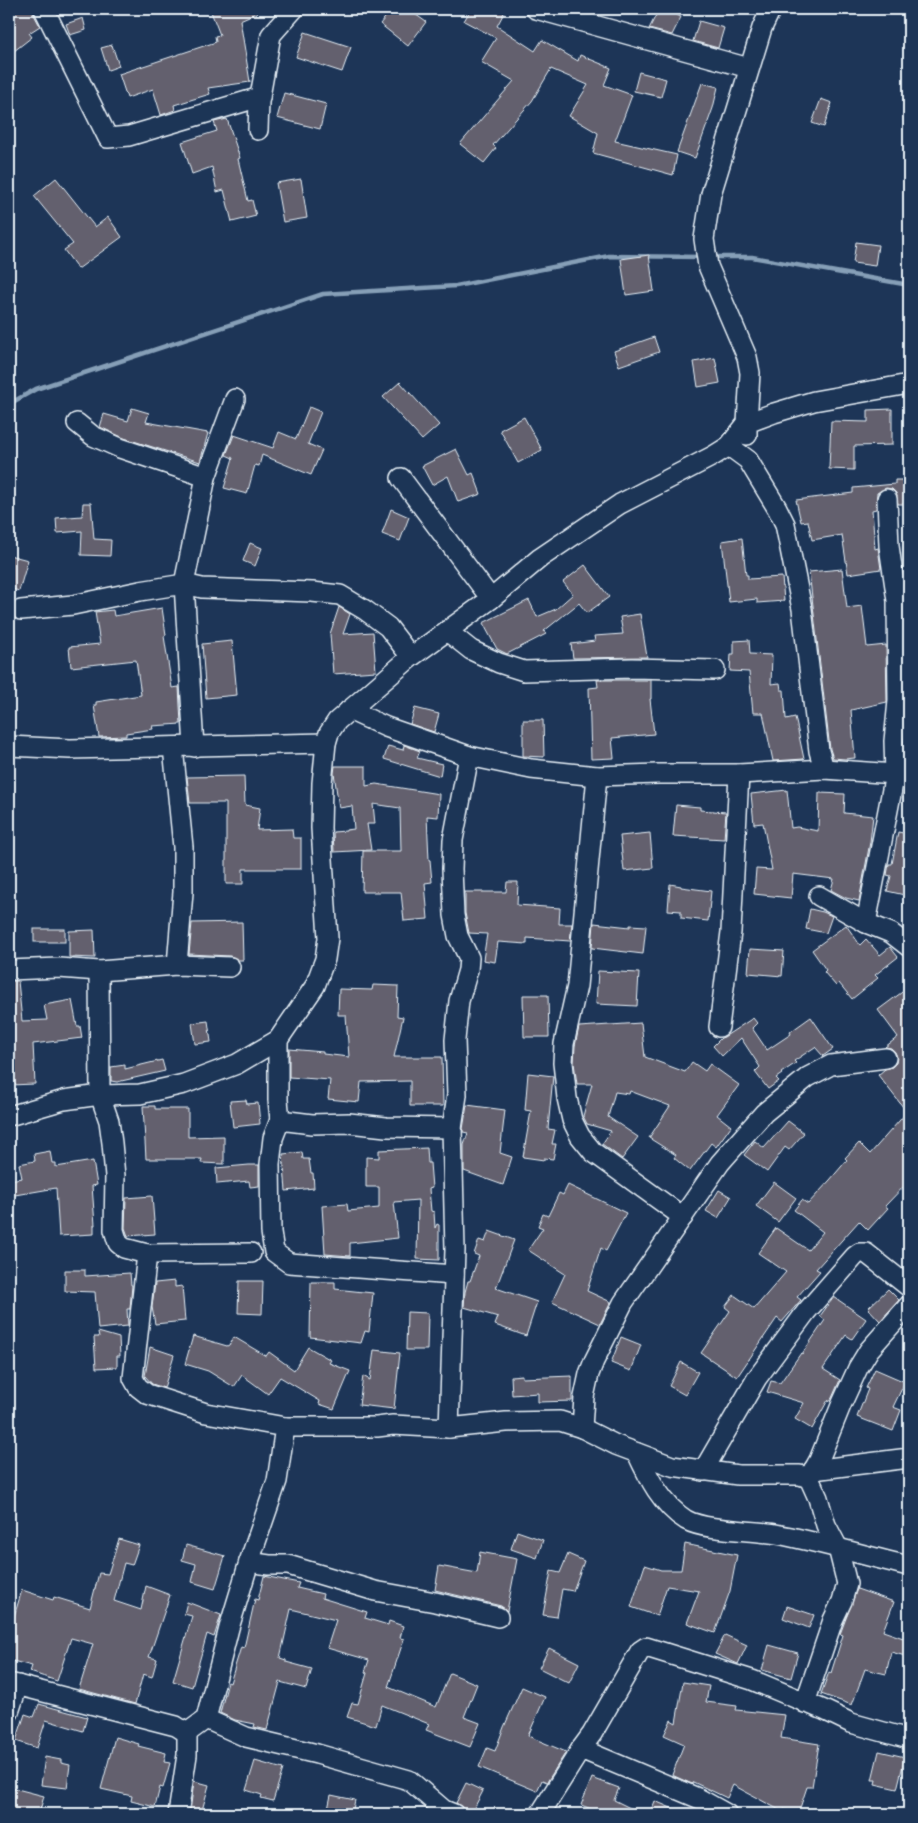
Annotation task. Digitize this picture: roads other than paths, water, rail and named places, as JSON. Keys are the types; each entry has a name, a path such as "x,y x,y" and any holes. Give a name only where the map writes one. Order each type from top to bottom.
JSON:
{"street":[{"path":"44,9 108,138 130,136 260,96"},
{"path":"258,130 260,96 271,35 294,9"},
{"path":"536,9 749,68"},
{"path":"748,460 747,423 750,374 747,357 708,266 704,240 711,194 749,68 762,28 771,9"},
{"path":"9,1116 64,1100 100,1095 140,1094 184,1084 237,1064 278,1040 315,986 325,959 328,930 321,828 326,743 329,733 337,721 411,657 491,599 540,558 620,504 729,446 747,423 814,402 909,384"},
{"path":"194,747 184,584 206,477 235,399"},
{"path":"77,423 93,436 120,448 206,477"},
{"path":"729,446 748,460 785,524 802,610 824,769"},
{"path":"401,478 491,599"},
{"path":"866,923 902,776 894,740 898,701 897,601 889,546 887,498"},
{"path":"20,610 73,606 140,591 184,584 202,588 312,592 340,596 365,610 388,628 411,657"},
{"path":"447,631 471,650 499,664 524,671 632,668 715,670"},
{"path":"349,710 386,727 468,756 531,769 597,776 738,774 824,769 902,776"},
{"path":"9,746 70,749 326,743"},
{"path":"173,747 183,847 183,892 177,965"},
{"path":"449,1428 455,1250 452,1128 457,1095 455,1040 459,1001 468,970 469,958 458,936 454,915 452,868 453,840 468,756"},
{"path":"719,1027 731,932 738,774"},
{"path":"597,776 577,986 564,1044 563,1063 567,1098 572,1120 580,1136 593,1152 683,1217"},
{"path":"819,896 866,923 891,933 909,947"},
{"path":"9,970 59,968 99,971 177,965 230,967"},
{"path":"99,971 100,1095 109,1121 112,1143 114,1230 118,1243 124,1248 147,1254 251,1253"},
{"path":"278,1040 280,1120 273,1138 270,1164 271,1232 274,1252 289,1263 454,1274"},
{"path":"582,1428 584,1397 594,1361 623,1303 720,1163 764,1113 808,1077 831,1065 886,1058"},
{"path":"280,1120 312,1124 452,1128"},
{"path":"703,1471 757,1378 806,1312 855,1256 859,1253 866,1253 909,1287"},
{"path":"147,1254 133,1378 138,1388 147,1394 206,1413 285,1427 377,1427 393,1425 449,1428 506,1422 560,1421 582,1428 616,1445 672,1466 738,1475 811,1474 909,1458"},
{"path":"805,1703 847,1584 838,1548 826,1525 811,1474 820,1460 842,1402 858,1368 869,1350 909,1305"},
{"path":"187,1733 206,1719 229,1628 277,1481 285,1427"},
{"path":"637,1452 660,1494 673,1510 687,1520 708,1526 774,1534 909,1566"},
{"path":"250,1562 288,1565 376,1591 435,1602 498,1617"},
{"path":"538,1814 597,1726 640,1651 646,1647 752,1680 851,1723 909,1739"},
{"path":"9,1712 13,1684 176,1726 187,1733"},
{"path":"206,1719 246,1737 317,1754 409,1780 444,1810 454,1814"},
{"path":"178,1814 187,1755 187,1733"},
{"path":"581,1749 700,1800 724,1813"}],"waterway":[{"path":"9,404 36,389 323,294 456,286 609,256 703,257"},
{"path":"711,257 752,257 909,285"}]}
